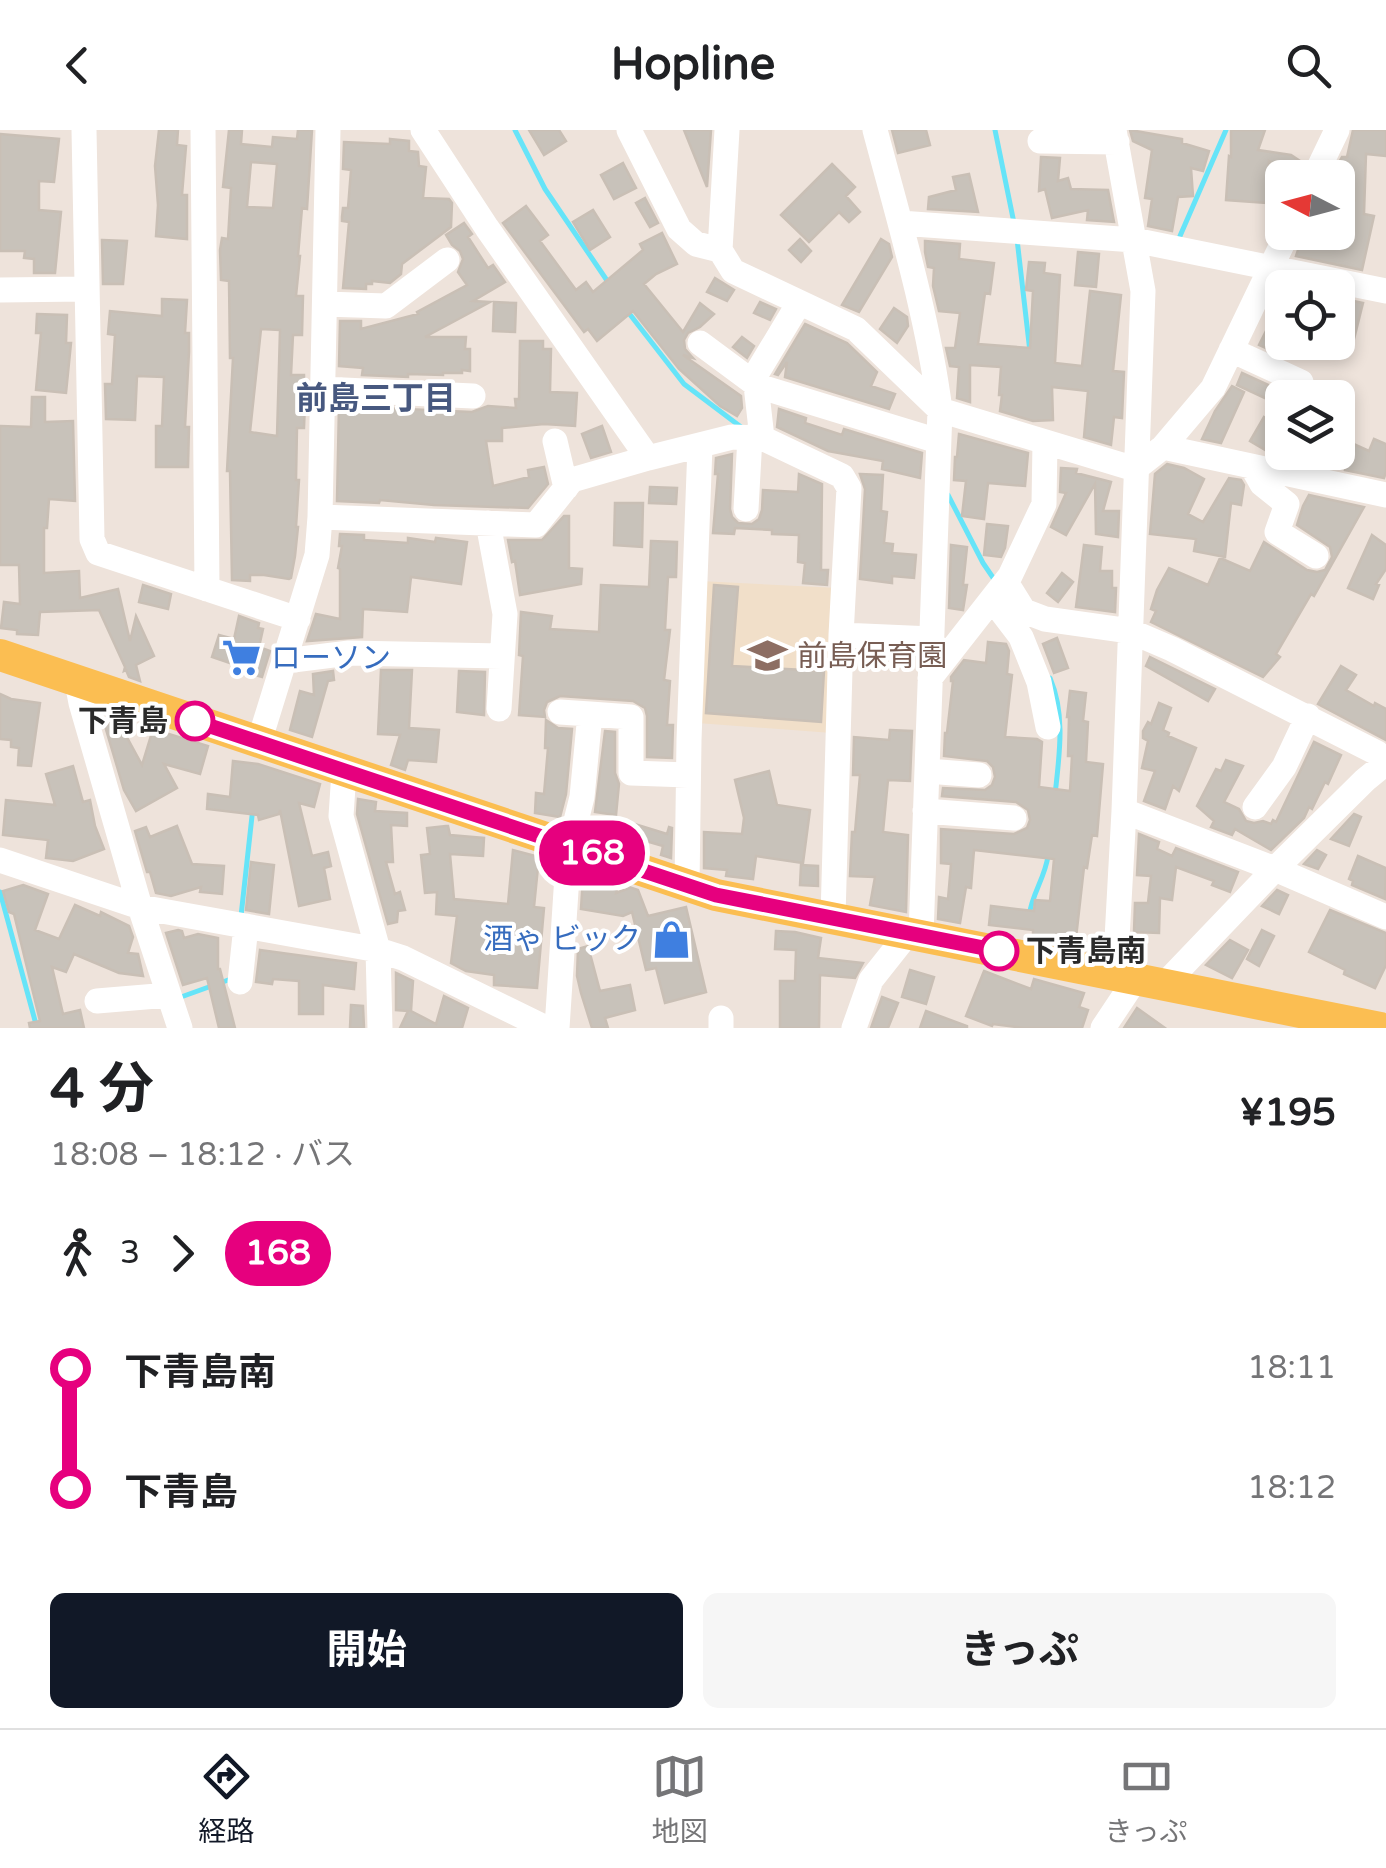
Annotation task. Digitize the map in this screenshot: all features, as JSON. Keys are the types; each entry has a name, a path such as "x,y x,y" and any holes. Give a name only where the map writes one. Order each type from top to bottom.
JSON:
{"main road":[{"path":"0,656 344,772 571,839 716,895 1378,1028"}],"street":[{"path":"84,130 92,538 98,553 298,620"},
{"path":"203,130 208,590"},
{"path":"260,742 316,555 328,130"},
{"path":"423,130 648,458"},
{"path":"629,130 679,229 696,244 720,250"},
{"path":"727,130 720,250 732,271 856,329 940,410 1135,469"},
{"path":"854,1028 871,980 915,934 927,771 940,410 936,376 900,223 874,130"},
{"path":"1323,160 1337,130"},
{"path":"1040,141 1115,136 1143,290 1124,811 1138,981"},
{"path":"900,223 1134,240 1386,291"},
{"path":"1135,469 1163,447 1213,388 1280,250"},
{"path":"325,304 386,306 446,260"},
{"path":"0,290 86,289"},
{"path":"746,509 756,438 755,376 799,303"},
{"path":"700,342 758,386 938,441"},
{"path":"1231,350 1297,380"},
{"path":"322,389 474,396"},
{"path":"320,517 536,525 572,480 732,438 756,438 842,476 848,488 833,918"},
{"path":"555,441 566,488"},
{"path":"930,678 1000,590 1044,504 1045,442"},
{"path":"687,886 700,446"},
{"path":"1163,447 1386,495"},
{"path":"1253,468 1262,484 1287,504 1277,532 1316,556"},
{"path":"488,522 504,614 499,709"},
{"path":"1000,590 1024,611 1045,619 1130,631 1172,648 1378,753 1386,764 1275,869 1138,981 1104,1028"},
{"path":"1000,590 1039,682 1048,726"},
{"path":"841,635 932,640"},
{"path":"285,661 349,653 502,656"},
{"path":"77,682 140,907 180,1028"},
{"path":"560,712 631,717 631,773 688,775"},
{"path":"0,860 140,907 378,950 403,958 548,1027 571,839 582,797 590,714"},
{"path":"1255,807 1284,767 1308,716"},
{"path":"927,771 979,776"},
{"path":"344,772 341,816 378,950 380,1028"},
{"path":"1124,811 1386,917"},
{"path":"925,812 1014,818"},
{"path":"240,982 246,926"},
{"path":"97,1002 169,995"}],"shaded area":[{"name":"前島保育園","path":"700,581 838,588 832,733 697,723"}],"building":[{"path":"159,130 178,130 177,145 186,146 182,195 187,195 187,239 156,236"},
{"path":"229,130 242,130 241,144 272,147 273,137 297,139 298,130 312,130 296,296 303,296 302,335 293,335 291,375 304,375 305,402 304,428 297,428 298,527 289,579 250,575 250,581 232,580 227,471 233,358 229,281 221,280 220,250 222,238 228,239 231,188 223,187","holes":["251,162 277,164 273,208 247,207","261,329 280,330 277,436 250,432"]},
{"path":"529,130 559,130 566,141 544,155"},
{"path":"684,130 711,130 707,187"},
{"path":"892,130 926,130 930,145 898,153"},
{"path":"1130,130 1182,139 1182,143 1209,151 1203,171 1191,168 1193,196 1178,197 1172,231 1148,226 1152,199 1145,198 1152,150 1133,141"},
{"path":"1231,130 1265,130 1258,150 1291,155 1298,160 1265,160 1265,203 1226,200"},
{"path":"1353,130 1386,130 1386,156 1366,154 1364,214 1374,216 1362,270 1296,256 1298,250 1355,250 1355,160 1340,160 1347,157"},
{"path":"0,134 59,139 54,182 39,181 39,210 61,212 55,273 34,273 34,259 24,258 25,251 0,251"},
{"path":"390,139 409,141 409,151 418,152 419,166 426,167 423,198 449,199 451,227 402,264 401,274 390,283 372,281 366,289 343,288 349,222 342,221 342,217 343,208 348,208 351,170 343,169 344,142 390,144"},
{"path":"1041,157 1060,158 1058,181 1068,178 1071,189 1108,190 1114,222 1087,220 1088,210 1052,218 1045,189 1039,191"},
{"path":"623,163 636,188 614,199 601,175"},
{"path":"832,164 855,187 846,196 860,212 849,222 839,212 809,242 781,215"},
{"path":"969,174 978,212 928,209 929,197 956,190 953,177"},
{"path":"645,198 658,223 650,227 636,203"},
{"path":"526,206 548,235 540,241 576,290 586,282 593,292 643,250 640,244 662,233 677,264 644,284 683,332 700,303 714,314 684,340 685,349 693,358 683,355 741,396 742,408 737,416 679,369 633,311 597,341 588,329 584,332 503,223"},
{"path":"593,210 610,237 590,250 573,222"},
{"path":"464,223 472,234 468,237 488,268 493,265 505,282 473,301 490,302 425,337 466,337 470,371 408,377 362,375 363,368 339,366 340,321 361,321 361,329 418,314 467,285 458,272 463,259 460,251 446,235"},
{"path":"800,239 811,251 801,262 789,250"},
{"path":"881,239 889,244 892,257 859,312 842,305"},
{"path":"102,240 127,241 123,284 103,284"},
{"path":"925,241 960,244 959,259 994,263 990,294 985,293 978,344 1030,348 1033,291 1026,290 1029,262 1045,263 1044,273 1060,275 1055,363 1082,366 1090,291 1121,295 1113,371 1124,372 1122,418 1114,417 1111,445 1084,437 1088,391 1052,387 1053,420 1033,421 1000,411 1001,367 970,365 970,402 957,398 959,367 950,366 946,348 955,348 960,313 939,311 933,286 934,268 928,267"},
{"path":"1078,252 1099,254 1096,287 1075,285"},
{"path":"715,278 734,290 727,301 707,292"},
{"path":"162,299 187,300 188,467 156,467 156,426 162,426 164,377 137,376 135,420 106,419 105,384 112,384 115,335 108,334 110,311 162,316"},
{"path":"1355,301 1363,303 1355,335"},
{"path":"494,302 516,303 515,332 493,331"},
{"path":"760,302 776,309 770,320 754,313"},
{"path":"894,308 907,317 908,326 897,343 880,329"},
{"path":"37,314 67,315 66,343 71,343 66,393 36,390 41,333 36,333"},
{"path":"805,324 847,343 877,372 871,386 895,394 889,409 785,377 787,362 775,374"},
{"path":"742,337 754,346 747,358 733,347"},
{"path":"520,341 543,341 543,349 551,349 550,392 577,393 575,426 502,428 502,441 486,441 493,486 529,477 528,470 544,467 548,484 528,508 337,501 339,406 472,412 488,406 516,408"},
{"path":"1242,373 1265,384 1265,398 1237,385"},
{"path":"1232,386 1244,392 1221,443 1202,439 1215,411"},
{"path":"32,397 45,397 45,422 73,421 75,501 49,499 44,528 44,573 79,571 80,598 118,589 130,641 136,616 154,656 136,665 140,681 124,671 99,610 40,612 38,635 1,628 4,602 20,604 19,565 0,565 0,426 31,427"},
{"path":"779,409 806,418 805,423 842,435 844,429 922,453 920,478 882,469 883,461 828,451 777,427"},
{"path":"1264,417 1265,418 1265,450 1250,441"},
{"path":"602,426 611,452 591,458 582,434"},
{"path":"959,434 1028,453 1025,486 988,483 984,519 962,516 966,481 954,480"},
{"path":"1374,439 1386,444 1384,478 1345,470 1355,470 1355,445 1369,451"},
{"path":"732,454 730,509 738,523 752,524 759,519 763,490 798,492 799,474 822,484 821,570 828,570 827,585 803,583 805,563 798,562 799,535 735,528 734,534 713,533 716,458"},
{"path":"1167,464 1204,479 1188,514 1203,522 1229,478 1241,480 1241,505 1231,503 1225,557 1194,551 1196,539 1150,534 1155,474"},
{"path":"1061,468 1077,469 1076,473 1111,482 1103,511 1119,511 1118,537 1096,534 1095,484 1066,535 1051,527 1066,493 1060,492"},
{"path":"860,474 883,475 881,511 887,512 884,543 893,544 892,553 916,555 914,578 892,576 892,583 860,579 865,489"},
{"path":"650,487 677,488 676,504 649,503"},
{"path":"1309,495 1364,507 1276,654 1280,657 1263,677 1151,622 1157,590 1169,568 1208,585 1220,558 1250,571 1264,542 1307,570 1325,570 1332,557 1330,547 1297,525"},
{"path":"615,503 643,503 642,547 614,545"},
{"path":"564,516 569,516 569,568 582,569 581,584 520,595 508,540 542,540"},
{"path":"987,524 1008,526 1001,557 984,555"},
{"path":"340,534 408,543 408,538 467,542 461,584 411,577 407,612 363,609 362,637 307,641 316,614 340,619"},
{"path":"1372,535 1386,545 1386,569 1376,584 1379,585 1373,599 1348,588"},
{"path":"651,541 677,542 676,577 668,577 665,630 670,630 664,680 670,681 667,725 673,725 672,758 647,757 645,708 633,701 560,696 547,702 545,717 519,715 521,612 552,616 550,629 599,632 601,585 649,587"},
{"path":"951,545 967,547 963,610 949,608"},
{"path":"1084,545 1102,547 1100,571 1112,571 1115,612 1076,607"},
{"path":"1062,573 1073,582 1058,602 1047,593"},
{"path":"143,585 171,594 168,609 139,602"},
{"path":"714,585 738,587 732,666 824,671 821,722 706,713"},
{"path":"239,616 259,623 258,628 263,629 259,647 270,651 262,677 241,671 242,660 234,658 233,664 212,657 219,635 234,639"},
{"path":"1057,638 1068,668 1054,673 1043,644"},
{"path":"988,642 1006,644 1009,651 1007,674 1012,675 1005,737 1042,742 1039,787 1070,791 1070,691 1086,693 1086,762 1103,764 1097,836 1092,835 1087,868 1084,867 1075,947 1033,938 1033,930 989,925 991,906 1034,911 1035,900 1050,901 1054,859 974,850 971,888 966,887 960,923 938,919 939,897 948,899 951,864 941,863 941,829 1014,834 1027,828 1030,820 1028,810 1016,802 942,796 943,788 985,790 995,777 987,761 944,756 951,677 964,660 986,663"},
{"path":"1150,657 1215,689 1208,701 1146,666"},
{"path":"1341,666 1356,675 1346,690 1386,709 1386,740 1318,704"},
{"path":"381,670 412,670 409,728 439,730 436,762 408,760 405,770 391,765 400,735 378,734"},
{"path":"333,671 334,680 328,681 312,737 290,730 300,691 314,695 313,674"},
{"path":"459,671 485,672 484,715 457,712"},
{"path":"0,694 40,703 31,766 18,765 19,748 11,747 11,740 0,739"},
{"path":"1159,703 1171,708 1163,730 1196,748 1179,791 1173,786 1165,809 1144,801 1155,771 1142,768 1148,741 1143,738 1143,731 1148,722 1151,724"},
{"path":"117,719 142,765 153,729 208,746 200,774 164,764 177,788 136,811 124,790 105,726"},
{"path":"546,720 558,728 572,729 560,817 535,813 536,793 544,794"},
{"path":"890,730 912,731 910,781 888,780 883,832 908,835 906,912 870,905 875,877 850,876 860,775 853,775 854,737 889,740"},
{"path":"605,731 615,732 615,773 619,784 616,815 595,812"},
{"path":"1314,742 1341,755 1312,809 1309,807 1304,818 1271,850 1235,829 1232,835 1211,827 1214,821 1197,806 1216,769 1221,771 1226,760 1243,766 1224,802 1239,809 1246,821 1271,824 1276,822"},
{"path":"233,761 258,764 320,784 314,807 299,803 312,856 328,852 331,866 324,868 330,899 299,906 280,810 279,814 259,820 258,815 207,809 208,794 230,797"},
{"path":"73,766 83,802 90,800 104,849 73,861 46,858 48,840 3,835 6,800 55,805 46,774"},
{"path":"769,771 777,805 810,810 803,863 756,856 753,879 726,876 727,870 704,868 704,832 742,834 744,818 735,780"},
{"path":"358,799 376,802 375,811 407,813 407,826 391,825 393,862 386,862 395,894 400,892 405,910 398,911 397,922 388,924 357,814"},
{"path":"1354,814 1361,817 1349,846 1331,839"},
{"path":"615,818 667,834 672,828 671,858 661,855 663,846 611,831"},
{"path":"177,826 192,864 224,866 222,894 200,892 201,887 171,896 156,893 135,831 146,827 150,837"},
{"path":"448,826 450,835 484,838 483,856 450,854 454,899 508,904 513,850 539,857 534,907 544,908 537,988 494,985 494,975 466,971 451,963 457,916 436,914 437,892 425,893 421,855 430,854 427,828"},
{"path":"1139,834 1159,842 1157,849 1172,856 1176,848 1238,872 1230,892 1212,885 1214,881 1176,867 1172,900 1160,898 1159,933 1134,932 1135,903 1148,903 1151,876 1137,875"},
{"path":"1317,850 1326,855 1318,869 1304,864"},
{"path":"1358,856 1386,868 1385,899 1352,885 1349,879"},
{"path":"251,862 274,865 269,914 246,910"},
{"path":"801,865 818,866 818,886 800,885"},
{"path":"583,877 618,883 616,893 627,889 626,886 638,890 648,916 686,907 706,992 665,1003 656,968 646,970 632,912 623,916 581,909"},
{"path":"23,885 48,894 35,930 59,939 75,905 129,926 133,937 128,953 138,954 143,976 119,973 74,954 66,972 52,967 63,1014 80,1010 84,1028 30,1028 29,1023 40,1021 14,914 9,912 3,891"},
{"path":"1277,890 1288,895 1279,914 1262,906"},
{"path":"1330,910 1386,933 1386,965 1375,988 1309,952"},
{"path":"178,930 184,938 198,934 218,938 218,969 235,1028 219,1028 207,978 183,985 166,933"},
{"path":"1262,930 1274,936 1259,966 1247,959"},
{"path":"776,931 821,938 818,958 863,963 855,978 820,975 819,1028 780,1028 780,981 795,981 796,950 775,949"},
{"path":"1230,940 1248,950 1232,978 1206,965"},
{"path":"588,946 600,991 630,985 635,1010 605,1018 608,1028 592,1028 581,993 578,949"},
{"path":"260,950 356,963 354,989 323,985 323,1014 299,1014 299,981 256,982"},
{"path":"910,970 934,977 926,1004 902,997"},
{"path":"984,971 1031,989 1034,979 1084,993 1079,1007 1088,1010 1082,1028 992,1026 966,1016"},
{"path":"396,973 413,981 411,1011 436,1024 444,996 468,1008 462,1028 400,1028 408,1011 396,1010"},
{"path":"882,997 898,1003 888,1028 871,1028"},
{"path":"351,1005 363,1006 364,1028 350,1028"},
{"path":"1137,1008 1165,1028 1124,1028"},
{"path":"926,1011 967,1026 967,1028 920,1028"}],"waterway":[{"path":"515,130 545,189 608,282"},
{"path":"995,130 1014,223"},
{"path":"1180,236 1226,130"},
{"path":"1017,239 1030,352"},
{"path":"628,312 684,384 741,427"},
{"path":"948,495 996,582"},
{"path":"1050,678 1060,721 1055,795"},
{"path":"241,916 253,807"},
{"path":"1029,916 1048,856"},
{"path":"0,892 37,1028"},
{"path":"181,997 231,979"}],"bus line":[{"name":"168","path":"195,721 716,895 999,951"}],"place":[{"name":"前島保育園","path":"767,656"},
{"name":"ローソン","path":"241,658"},
{"name":"下青島","path":"195,721"},
{"name":"酒ゃ ビック","path":"671,939"},
{"name":"下青島南","path":"999,951"}],"district":[{"name":"前島三丁目","path":"376,399"}]}
